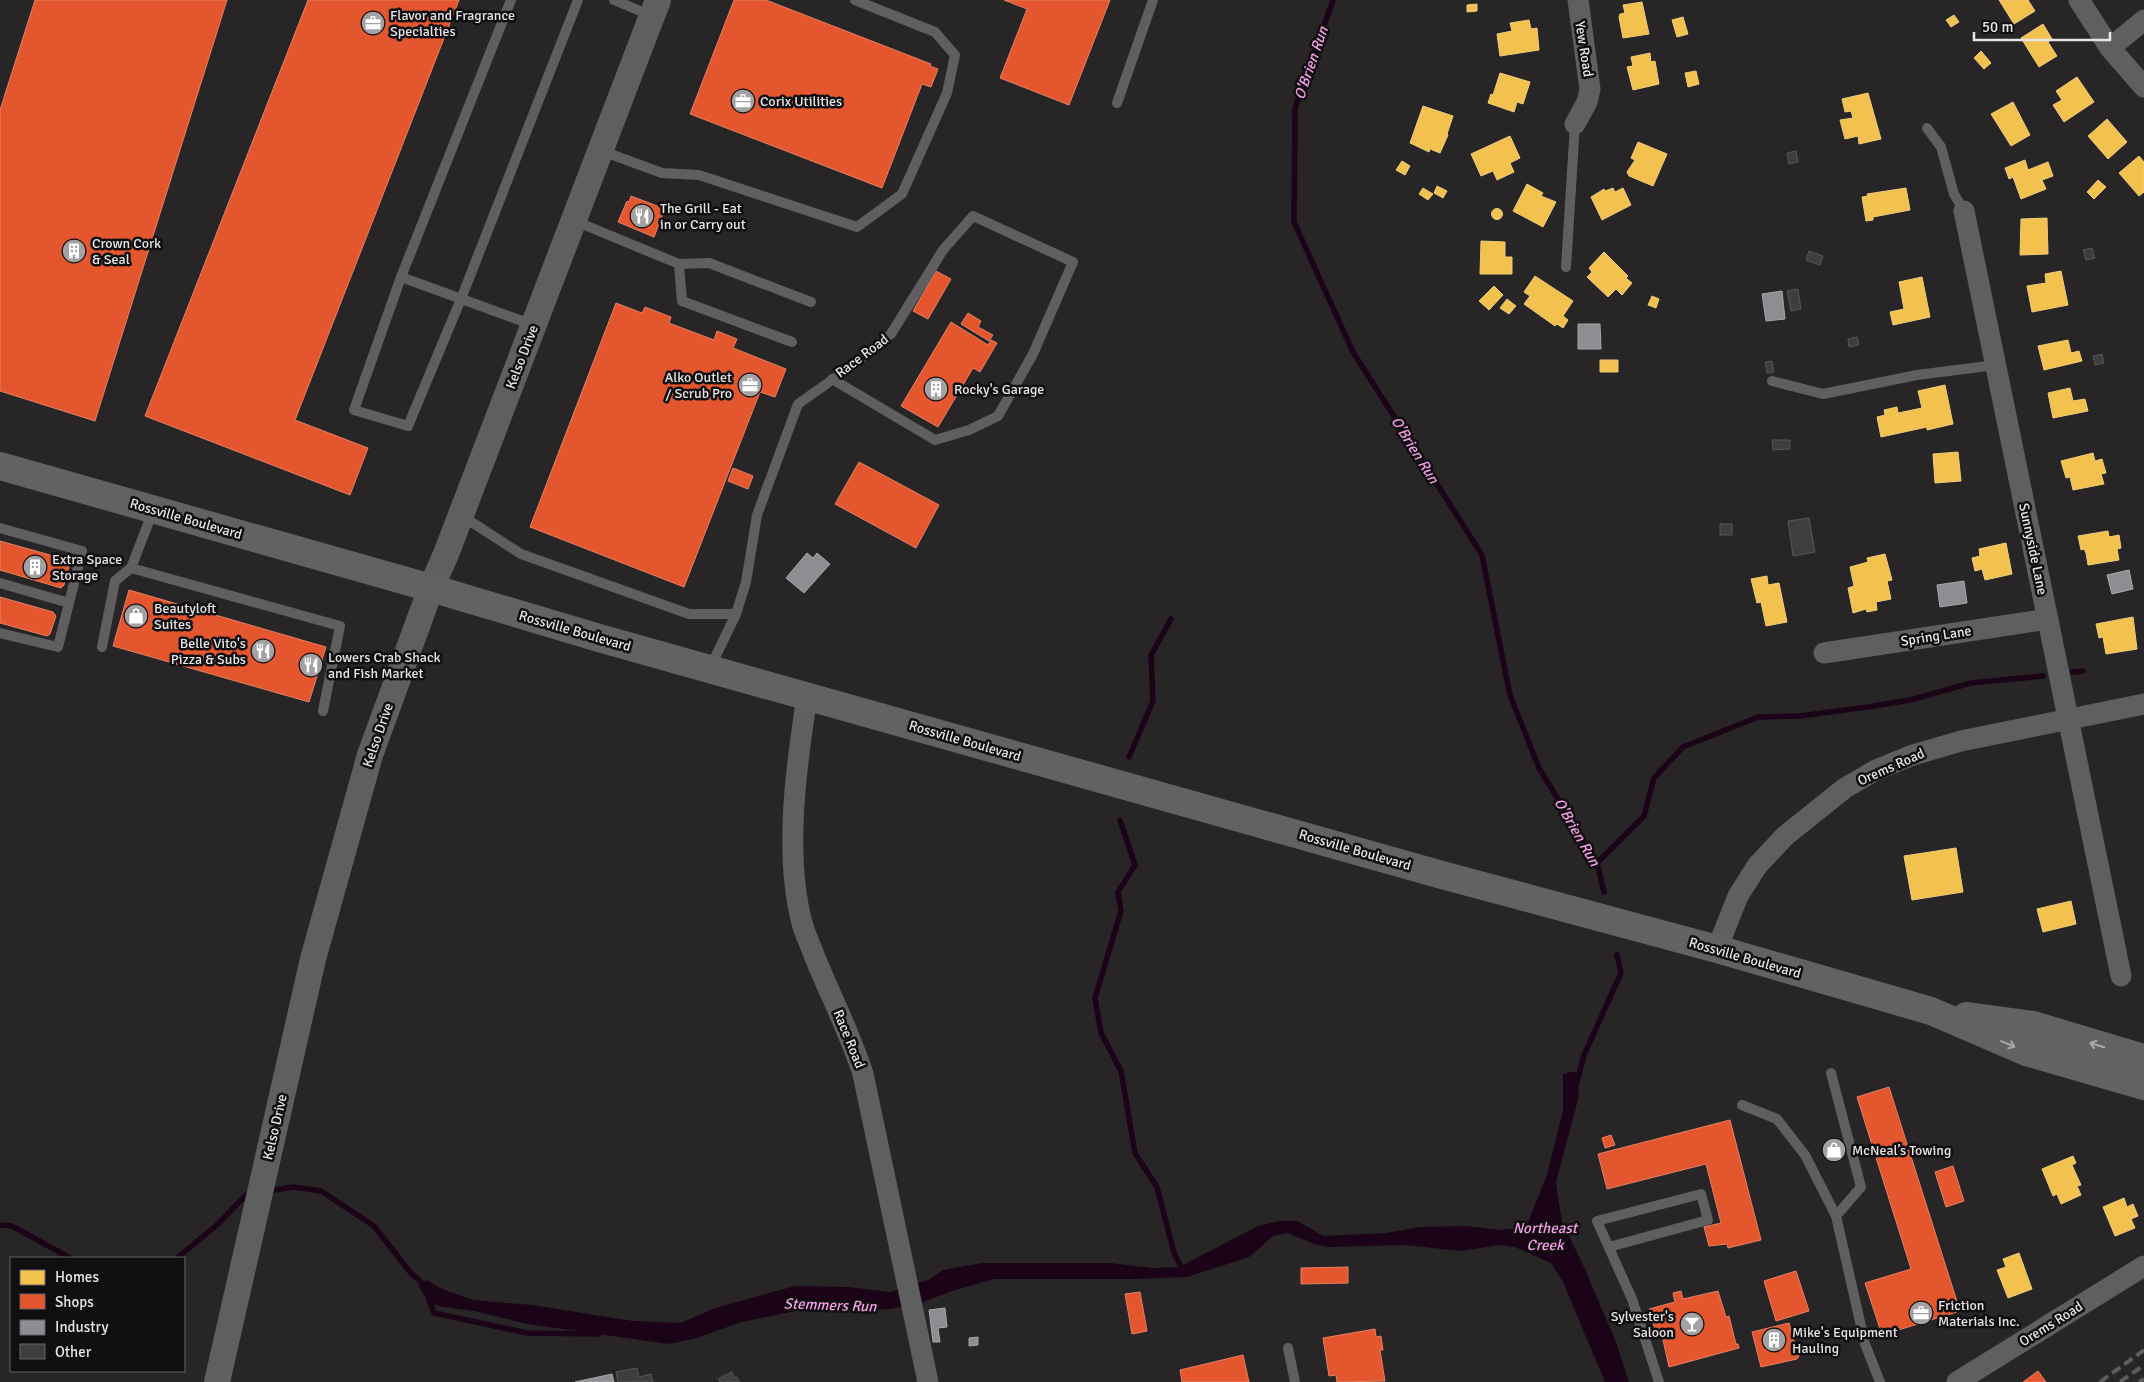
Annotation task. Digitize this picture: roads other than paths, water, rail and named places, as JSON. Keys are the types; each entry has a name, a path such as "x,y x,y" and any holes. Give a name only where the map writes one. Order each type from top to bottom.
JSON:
{"main road":[{"name":"Rossville Boulevard","path":"0,466 807,697 1442,875 1717,949 1931,1011 2026,1052 2144,1086"},
{"name":"Rossville Boulevard","path":"1931,1011 2033,1025 2144,1058"}],"street":[{"name":"Yew Road","path":"1575,124 1587,102 1590,89 1578,0"},
{"path":"2079,0 2110,48 2144,87"},
{"name":"Kelso Drive","path":"217,1382 313,959 370,756 431,588 534,326 655,8"},
{"path":"2110,48 2144,20"},
{"name":"Sunnyside Lane","path":"1964,211 2121,976"},
{"name":"Spring Lane","path":"1824,653 2048,619"},
{"name":"Race Road","path":"807,697 796,784 794,832 795,890 802,924 834,1003 853,1043 863,1074 928,1382"},
{"name":"Orems Road","path":"1717,949 1738,896 1758,866 1785,836 1845,788 1876,770 1912,755 1960,741 2144,704"},
{"name":"Orems Road","path":"1958,1382 2144,1266"}],"lane":[{"path":"511,0 401,277 354,410 408,426 461,299 578,0"},
{"path":"614,0 655,8"},
{"path":"600,151 662,173 699,176 857,227 902,194 947,93 955,56 935,32 855,0"},
{"path":"1117,103 1153,0"},
{"path":"1566,267 1575,124"},
{"name":"Sunnyside Lane","path":"1927,128 1941,147 1954,194 1964,211"},
{"name":"Race Road","path":"709,669 736,614 746,582 757,515 798,404 832,379 852,366 891,334 943,250 973,216 1073,262 1032,354 998,416 969,430 935,440 832,379"},
{"path":"574,221 679,264 709,263 811,302"},
{"path":"679,264 682,301 792,342"},
{"path":"401,277 534,326"},
{"path":"1772,381 1823,394 1917,375 1996,365"},
{"path":"102,647 115,582 132,568 153,510"},
{"path":"461,515 521,554 689,614 736,614"},
{"path":"0,528 82,551 58,647 0,633"},
{"path":"132,568 340,626 323,711"},
{"path":"0,583 69,602"},
{"path":"1831,1073 1861,1187 1836,1216"},
{"path":"1742,1105 1777,1120 1805,1155 1836,1216 1865,1344 1880,1382"},
{"path":"1609,1247 1708,1220 1701,1194 1597,1221 1632,1299 1659,1382"},
{"path":"1288,1348 1295,1382"}],"water":[{"name":"Northeast Creek","path":"1576,1072 1579,1096 1556,1182 1562,1222 1584,1267 1616,1342 1629,1382 1605,1382 1563,1282 1551,1263 1515,1247 1499,1245 1461,1251 1405,1245 1330,1247 1317,1245 1287,1233 1273,1236 1249,1257 1187,1277 994,1279 952,1291 923,1302 891,1309 811,1308 741,1322 697,1338 669,1344 527,1324 474,1311 443,1307 429,1303 418,1285 427,1280 442,1289 473,1300 532,1305 633,1321 681,1323 715,1308 795,1286 848,1287 890,1292 928,1280 943,1270 982,1263 1110,1263 1152,1268 1179,1267 1258,1226 1279,1221 1298,1221 1323,1236 1386,1233 1420,1227 1466,1226 1500,1230 1526,1227 1547,1175 1563,1111 1563,1074"}],"waterway":[{"name":"O'Brien Run","path":"1333,0 1295,108 1294,222 1353,352 1482,555 1510,695 1539,768 1597,863 1604,892"},
{"path":"1129,757 1153,701 1151,655 1171,619"},
{"path":"2073,672 2083,671"},
{"path":"1597,863 1644,816 1654,778 1683,747 1758,717 1800,716 1867,707 1910,700 1971,683 2043,676"},
{"path":"1120,820 1135,865 1118,892 1121,911 1095,998 1101,1033 1121,1071 1135,1153 1157,1187 1174,1253 1183,1271"},
{"name":"O'Brien Run","path":"1575,1089 1584,1055 1621,973 1617,955"},
{"name":"Stemmers Run","path":"268,1191 293,1187 321,1191 374,1226 410,1272 421,1282 424,1289"},
{"name":"Stemmers Run","path":"178,1257 217,1225 247,1194 251,1194"},
{"name":"Stemmers Run","path":"0,1225 12,1226 68,1257"},
{"name":"Stemmers Run","path":"428,1297 434,1313 527,1333 599,1334"}],"railway":[{"path":"2100,1382 2144,1350"},
{"path":"2120,1382 2144,1365"},
{"path":"2139,1382 2144,1379"}],"place":[{"name":"Flavor and Fragrance Specialties","path":"373,23"},
{"name":"Corix Utilities","path":"743,101"},
{"name":"The Grill - Eat in or Carry out","path":"642,216"},
{"name":"Crown Cork & Seal","path":"74,251"},
{"name":"Alko Outlet / Scrub Pro","path":"750,385"},
{"name":"Rocky's Garage","path":"936,389"},
{"name":"Extra Space Storage","path":"35,567"},
{"name":"Beautyloft Suites","path":"136,616"},
{"name":"Belle Vito's Pizza & Subs","path":"263,651"},
{"name":"Lowers Crab Shack and Fish Market","path":"311,665"},
{"name":"McNeal’s Towing","path":"1834,1150"},
{"name":"Friction Materials Inc.","path":"1921,1313"},
{"name":"Sylvester's Saloon","path":"1692,1324"},
{"name":"Mike's Equipment Hauling","path":"1774,1340"}]}
